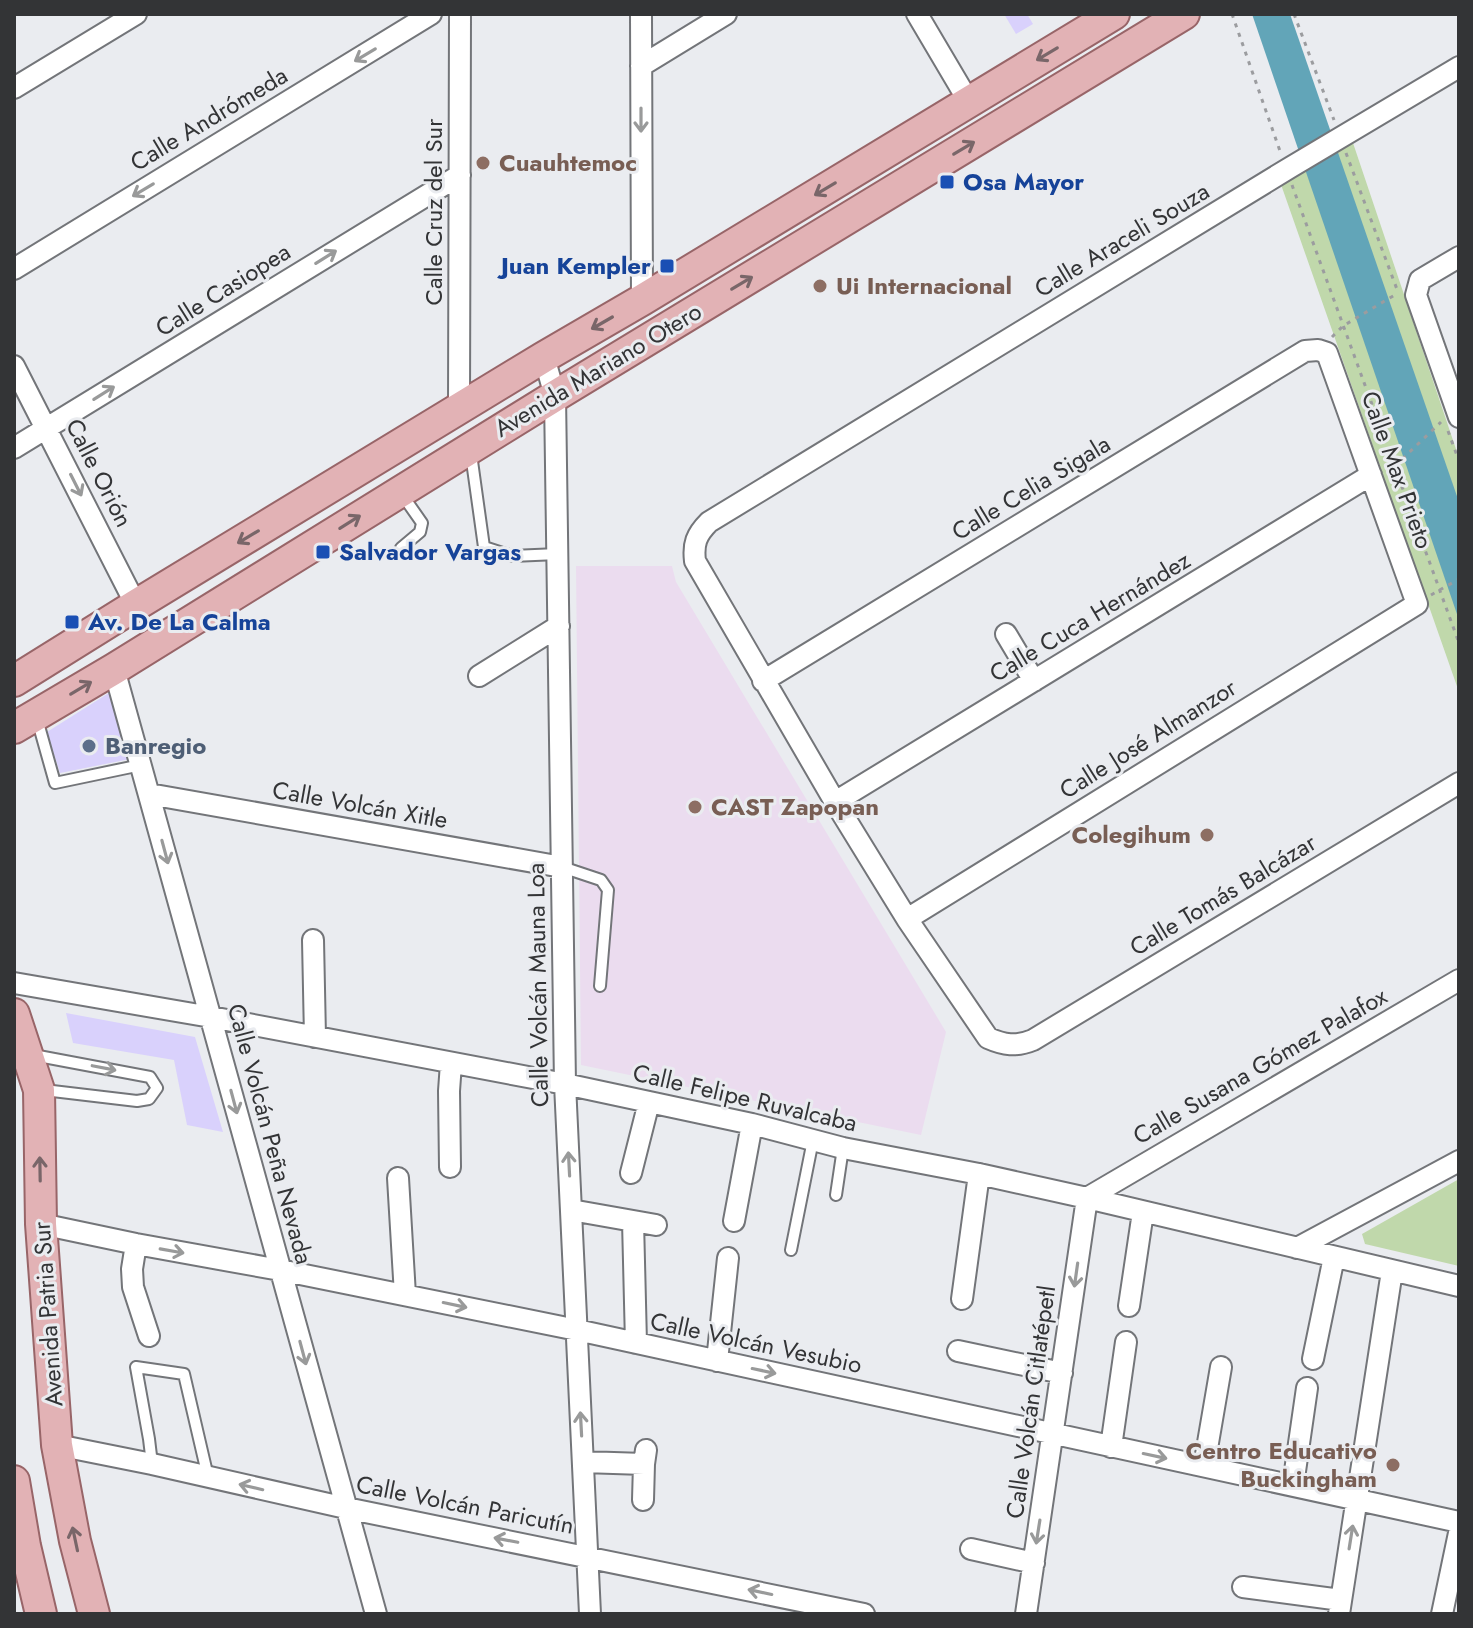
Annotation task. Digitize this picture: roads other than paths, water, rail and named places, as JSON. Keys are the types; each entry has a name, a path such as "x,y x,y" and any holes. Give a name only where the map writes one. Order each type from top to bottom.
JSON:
{"main road":[{"name":"Avenida Mariano Otero","path":"14,681 1114,14"},
{"name":"Avenida Mariano Otero","path":"25,721 1184,14"},
{"name":"Avenida Patria Sur","path":"14,1014 39,1090 41,1224 57,1445 75,1541 94,1614"},
{"path":"14,1481 41,1614"}],"street":[{"path":"14,88 136,14"},
{"name":"Calle Andrómeda","path":"14,269 431,14"},
{"name":"Calle Cruz del Sur","path":"459,410 460,14"},
{"path":"641,14 642,300"},
{"path":"641,66 726,14"},
{"path":"917,14 969,102"},
{"name":"Calle Araceli Souza","path":"763,681 695,561 695,540 709,522 1459,67"},
{"name":"Calle Casiopea","path":"14,448 460,175"},
{"path":"1451,419 1407,294 1420,280 1459,257"},
{"name":"Calle Celia Sigala","path":"763,681 1305,351 1327,353"},
{"name":"Calle Max Prieto","path":"1327,353 1417,604"},
{"name":"Calle Volcán Mauna Loa","path":"544,357 555,396 565,1084 590,1614"},
{"name":"Calle Orión","path":"14,366 136,605"},
{"name":"Calle Cuca Hernández","path":"835,802 1371,475"},
{"name":"Calle José Almanzor","path":"907,919 1417,604"},
{"path":"479,676 559,626"},
{"path":"1006,634 1034,681"},
{"name":"Calle Volcán Peña Nevada","path":"114,669 376,1614"},
{"path":"763,681 907,919"},
{"name":"Calle Tomás Balcázar","path":"907,919 988,1038 1000,1044 1022,1045 1459,783"},
{"name":"Calle Volcán Xitle","path":"149,794 562,867"},
{"path":"313,940 315,1037"},
{"name":"Calle Susana Gómez Palafox","path":"1087,1198 1459,980"},
{"name":"Calle Felipe Ruvalcaba","path":"14,983 565,1084 752,1124 843,1148 1087,1198 1459,1286"},
{"path":"450,1167 451,1063"},
{"path":"631,1173 649,1102"},
{"path":"734,1221 752,1124"},
{"path":"1297,1248 1459,1161"},
{"path":"962,1299 979,1174"},
{"path":"398,1178 405,1295"},
{"name":"Calle Volcán Citlatépetl","path":"1026,1614 1087,1198"},
{"path":"571,1210 656,1225"},
{"path":"1129,1306 1143,1212"},
{"path":"633,1221 636,1343"},
{"name":"Calle Volcán Vesubio","path":"41,1224 577,1330 1459,1522"},
{"path":"136,1244 133,1287 149,1336"},
{"path":"1313,1359 1334,1257"},
{"path":"717,1361 728,1258"},
{"path":"1243,1587 1340,1607 1392,1271"},
{"path":"1111,1447 1126,1342"},
{"path":"958,1351 1062,1373"},
{"path":"1204,1466 1221,1367"},
{"path":"1293,1485 1307,1388"},
{"name":"Calle Volcán Paricutín","path":"57,1445 346,1508 587,1556 825,1610 864,1614"},
{"path":"583,1462 645,1457 643,1500"},
{"path":"1442,1614 1459,1533"},
{"path":"971,1549 1034,1563"}],"lane":[{"path":"471,448 484,547 512,556 558,554"},
{"path":"400,492 422,523 420,532 401,548"},
{"path":"25,721 55,783 141,765"},
{"path":"562,867 601,880 608,890 600,986"},
{"path":"27,1054 150,1077 157,1088 149,1099 137,1101 39,1090"},
{"path":"791,1250 813,1140"},
{"path":"836,1195 843,1148"},
{"path":"152,1464 136,1367 184,1374 208,1477"}],"water":[{"path":"1252,14 1290,14 1459,502 1459,620"}],"place":[{"name":"Cuauhtemoc","path":"483,163"},
{"name":"Osa Mayor","path":"947,182"},
{"name":"Juan Kempler","path":"667,266"},
{"name":"Ui Internacional","path":"820,286"},
{"name":"Salvador Vargas","path":"323,552"},
{"name":"Av. De La Calma","path":"72,622"},
{"name":"Banregio","path":"89,746"},
{"name":"CAST Zapopan","path":"695,807"},
{"name":"Colegihum","path":"1207,835"},
{"name":"Centro Educativo Buckingham","path":"1393,1465"}]}
